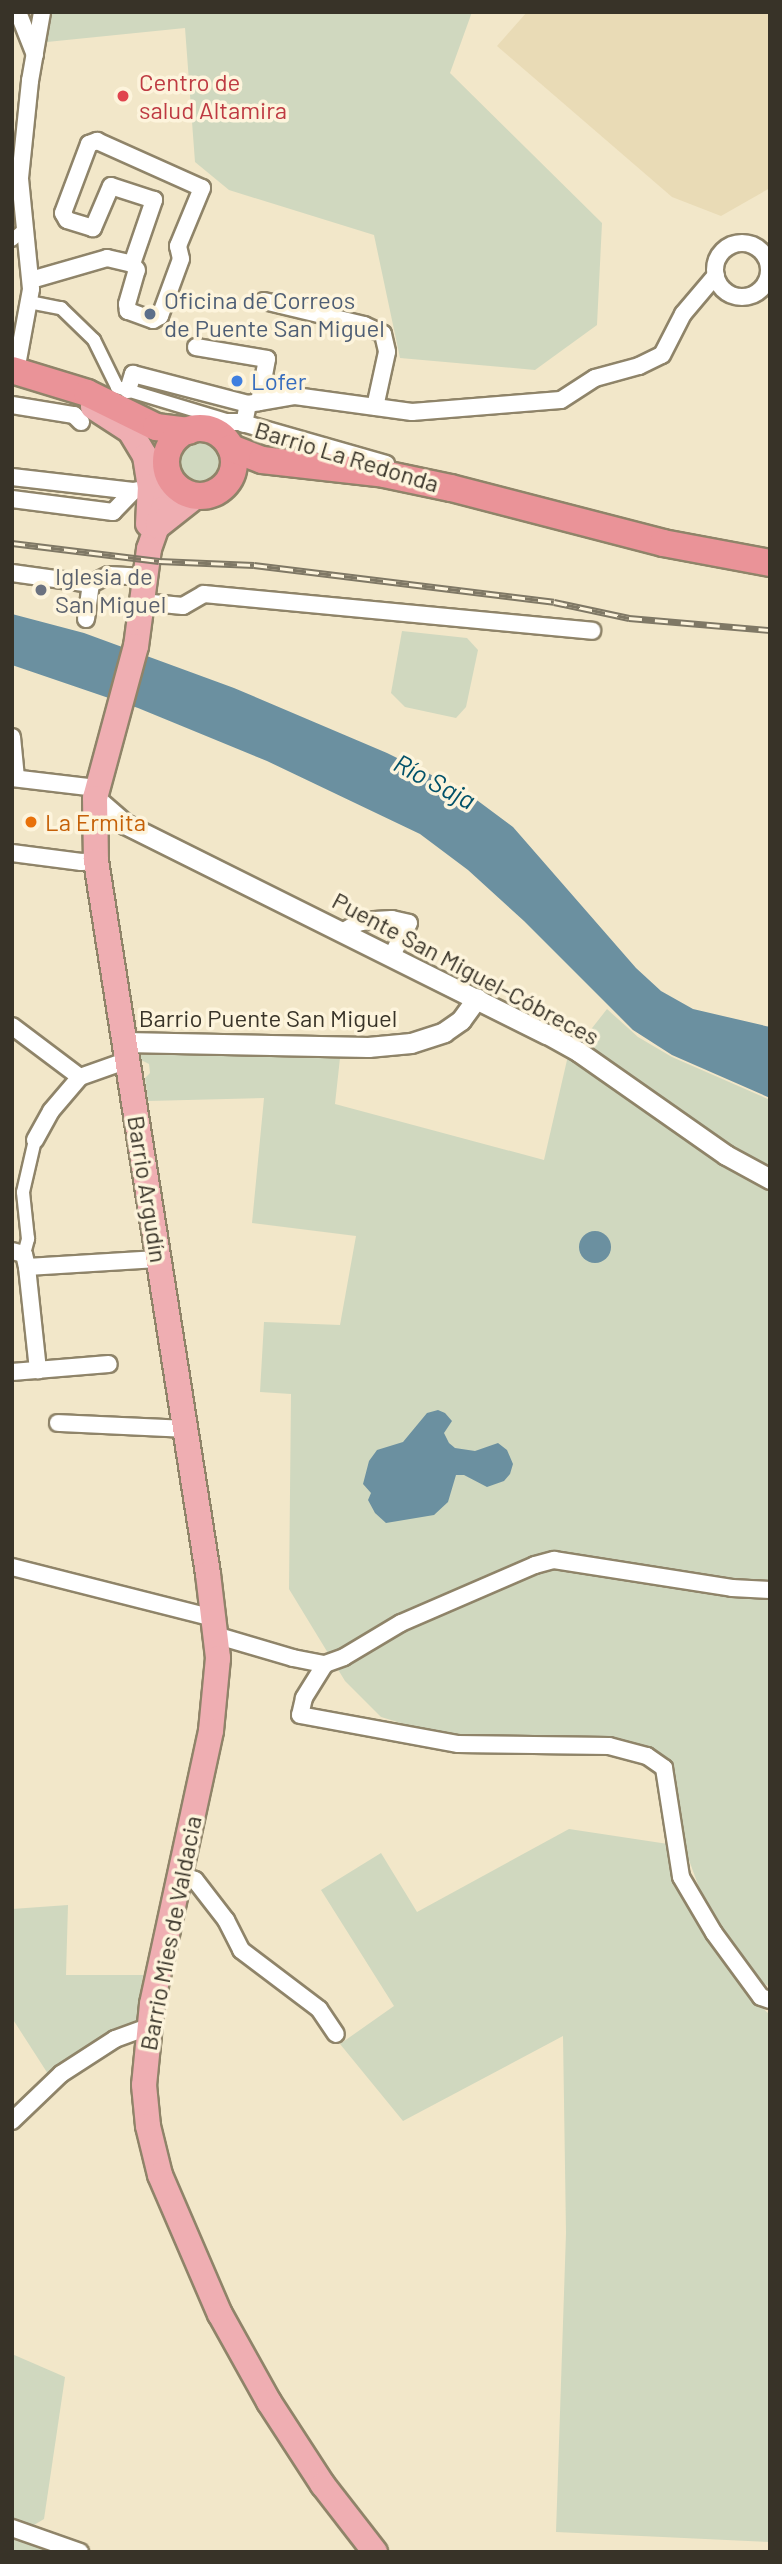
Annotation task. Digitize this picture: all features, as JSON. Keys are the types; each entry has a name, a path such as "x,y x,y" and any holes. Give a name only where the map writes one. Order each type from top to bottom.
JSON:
{"highway":[{"path":"14,370 87,393 164,430 219,427"},
{"path":"133,416 156,438 166,480"},
{"path":"166,480 175,441 219,427"},
{"path":"166,480 217,492 231,477 234,466 231,449 219,427"},
{"path":"231,449 262,460 384,474 451,488 663,543 770,563"},
{"path":"231,477 263,468 318,467"}],"main road":[{"name":"Barrio Argudín","path":"43,378 130,431 145,456 166,480 145,577 136,646 95,793 96,861 215,1626"},
{"path":"153,538 166,480"},
{"name":"Barrio Mies de Valdacia","path":"215,1626 219,1674 211,1731 148,2027 144,2085 148,2126 160,2175 220,2314 269,2402 323,2485 375,2552"}],"street":[{"path":"18,12 35,55"},
{"path":"14,370 29,302 31,280 20,178 42,12"},
{"path":"31,280 107,258 132,264 137,270 127,304 128,312 153,320 160,316 181,259 178,246 202,188 97,141 89,144 63,213 67,220 93,228 111,186 154,200 132,264"},
{"path":"12,240 26,228"},
{"path":"128,390 133,374 253,403 295,396 412,412 561,400 595,378 639,366 662,355 683,314 716,275 722,253 737,244 755,246 768,258 766,283 754,295 747,297 730,294 719,283 716,275"},
{"path":"12,299 61,309 94,340 117,387 219,427 253,403 267,359 196,347"},
{"path":"264,301 365,325 383,334 387,352 375,407"},
{"path":"12,405 74,415 81,422"},
{"name":"Barrio La Redonda","path":"219,427 384,463 451,488"},
{"path":"12,477 166,480"},
{"path":"12,499 113,512 166,480"},
{"path":"12,573 91,584 109,575 145,577"},
{"path":"86,619 91,584"},
{"path":"142,602 183,606 204,594 592,631"},
{"path":"12,737 14,778 95,793"},
{"name":"Puente San Miguel-Cóbreces","path":"95,793 125,824 392,955 579,1052 726,1155 770,1180"},
{"path":"95,830 125,824"},
{"path":"12,853 81,862 96,861"},
{"path":"344,931 358,923 374,920 392,919 410,923 392,955"},
{"name":"Barrio Puente San Miguel","path":"126,1051 368,1047 411,1043 444,1031 461,1020 477,998"},
{"path":"12,1026 80,1077"},
{"path":"38,1370 21,1257 28,1239 23,1192 34,1140 51,1111 80,1077 126,1051"},
{"path":"21,1257 158,1259"},
{"path":"12,1372 109,1364"},
{"path":"58,1423 185,1430"},
{"path":"12,1567 215,1626 293,1658 325,1664 344,1657 401,1623 535,1564 554,1560 732,1588 770,1590"},
{"path":"325,1664 304,1698 300,1715 458,1744 609,1746 647,1756 663,1768 681,1877 714,1933 761,1997 770,2000"},
{"path":"179,1874 195,1880 226,1920 241,1950 319,2009 336,2034"},
{"path":"12,2120 61,2074 115,2039 148,2027"},
{"path":"12,2528 80,2552"}],"shaded area":[{"path":"527,12 770,12 770,188 721,216 672,197 497,46"}],"green space":[{"path":"42,12 472,12 450,73 602,223 597,325 535,370 400,358 374,235 229,190 195,162 185,28 37,43"},
{"path":"200,442 216,448 222,464 216,480 200,486 184,480 178,464 184,448"},
{"path":"402,631 467,638 478,650 466,707 456,718 405,707 391,693"},
{"path":"607,1009 638,1037 672,1057 770,1100 770,1987 755,1979 704,1901 675,1822 669,1767 644,1745 598,1741 511,1744 434,1733 381,1717 345,1681 289,1589 291,1394 260,1392 264,1322 340,1325 356,1236 252,1223 264,1098 148,1101 145,1078 150,1073 149,1064 141,1060 140,1054 340,1058 335,1104 544,1160 567,1060"},
{"path":"569,1829 668,1844 674,1883 742,1989 770,2015 770,2542 556,2532 566,2233 563,2036 403,2121 340,2044 394,2006 321,1890 381,1853 417,1912"},
{"path":"68,1905 66,1975 143,1975 141,2001 136,2023 50,2077 12,2018 12,1909"},
{"path":"12,2354 65,2377 44,2519 29,2528 12,2521"},
{"path":"12,2536 48,2552 12,2552"}],"water":[{"name":"Río Saja","path":"12,614 84,633 234,688 387,753 466,792 513,827 636,968 661,991 693,1009 770,1027 770,1098 672,1055 633,1030 524,921 468,870 420,834 267,761 138,708 12,665"},
{"path":"595,1231 606,1236 611,1247 606,1258 595,1263 584,1258 579,1247 584,1236"},
{"path":"438,1410 452,1421 444,1433 449,1443 455,1448 475,1451 498,1443 507,1450 513,1464 510,1474 504,1481 487,1487 464,1475 456,1475 448,1502 434,1515 386,1523 375,1513 368,1500 371,1493 363,1484 369,1461 377,1450 403,1442 427,1413"}],"railway":[{"path":"12,543 159,561 254,565 554,602 629,618 770,630"}],"place":[{"name":"Centro de salud Altamira","path":"123,96"},
{"name":"Oficina de Correos de Puente San Miguel","path":"150,314"},
{"name":"Lofer","path":"237,381"},
{"name":"Iglesia de San Miguel","path":"41,590"},
{"name":"La Ermita","path":"31,822"}]}
